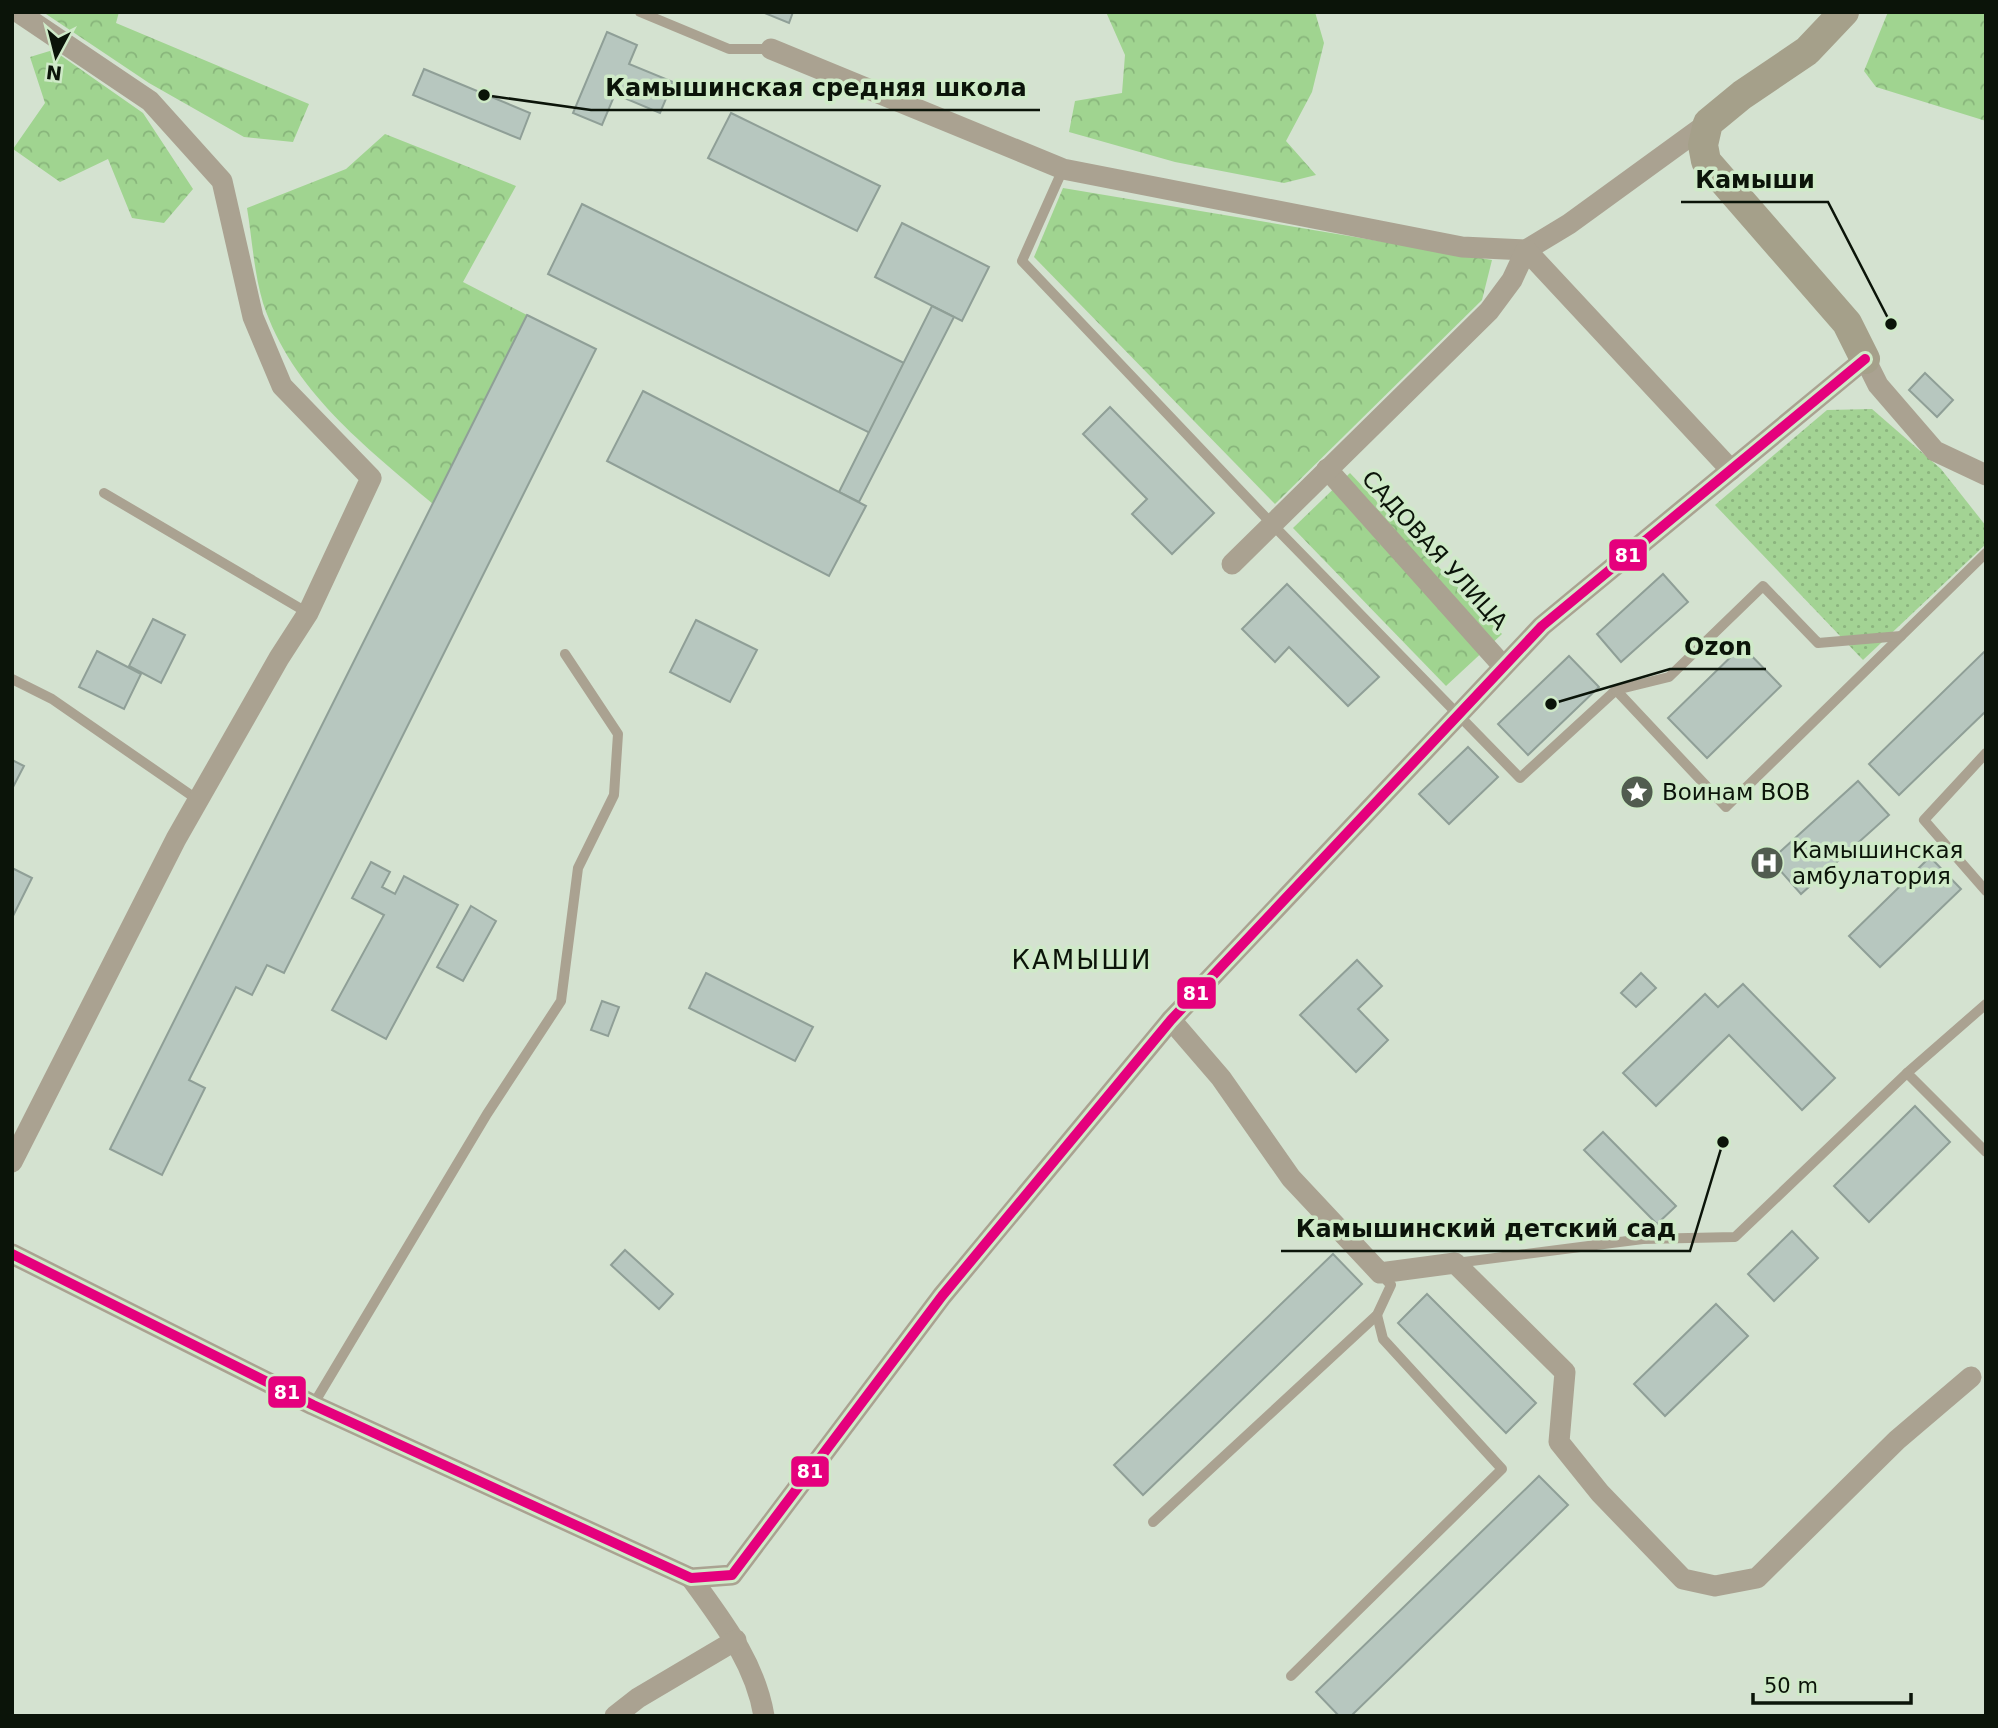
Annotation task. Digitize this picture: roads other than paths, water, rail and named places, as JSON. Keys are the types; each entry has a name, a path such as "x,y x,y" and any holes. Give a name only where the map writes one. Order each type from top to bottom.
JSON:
{"street":[{"path":"12,1162 198,800 308,613 371,478 282,386 253,317 222,181 149,102 18,12"},
{"path":"1232,564 1489,311 1512,280 1526,250 1569,224 1708,123 1742,95 1807,51 1844,12"},
{"path":"771,49 1063,169 1462,247 1526,250 1731,470"},
{"path":"1708,123 1703,145 1706,161 1847,323 1878,385 1935,451 1986,475"},
{"path":"12,1254 313,1405 691,1578 732,1575 943,1296 1171,1020 1542,626 1865,359"},
{"name":"САДОВАЯ УЛИЦА","path":"1327,468 1503,666"},
{"path":"1171,1020 1222,1078 1291,1178 1380,1273 1455,1263 1565,1372 1559,1442 1600,1493 1683,1578 1715,1586 1757,1578 1897,1440 1971,1377"},
{"path":"691,1578 736,1640 760,1690 764,1716"},
{"path":"615,1716 638,1698 736,1640"}],"lane":[{"path":"640,12 729,49 771,49"},
{"path":"1063,169 1022,261 1271,523 1520,778 1616,690 1669,677 1763,586 1818,643 1901,636"},
{"path":"104,493 308,613"},
{"path":"1616,690 1726,807 1986,553"},
{"path":"313,1405 487,1114 561,1001 578,868 614,795 618,734 565,654"},
{"path":"12,679 52,699 198,800"},
{"path":"1986,753 1924,820 1986,891"},
{"path":"1455,1263 1643,1239 1735,1237 1907,1073 1986,1004"},
{"path":"1907,1073 1986,1152"},
{"path":"1153,1522 1377,1315 1391,1284 1380,1273"},
{"path":"1291,1676 1502,1469 1383,1339 1377,1315"}],"place":[{"name":"Камышинская средняя школа","path":"484,95"},
{"name":"Камыши","path":"1891,324"},
{"name":"Ozon","path":"1551,704"},
{"name":"Воинам ВОВ","path":"1637,792"},
{"name":"Камышинская амбулатория","path":"1767,863"},
{"name":"Камышинский детский сад","path":"1723,1142"}],"district":[{"name":"КАМЫШИ","path":"1082,960"}]}
